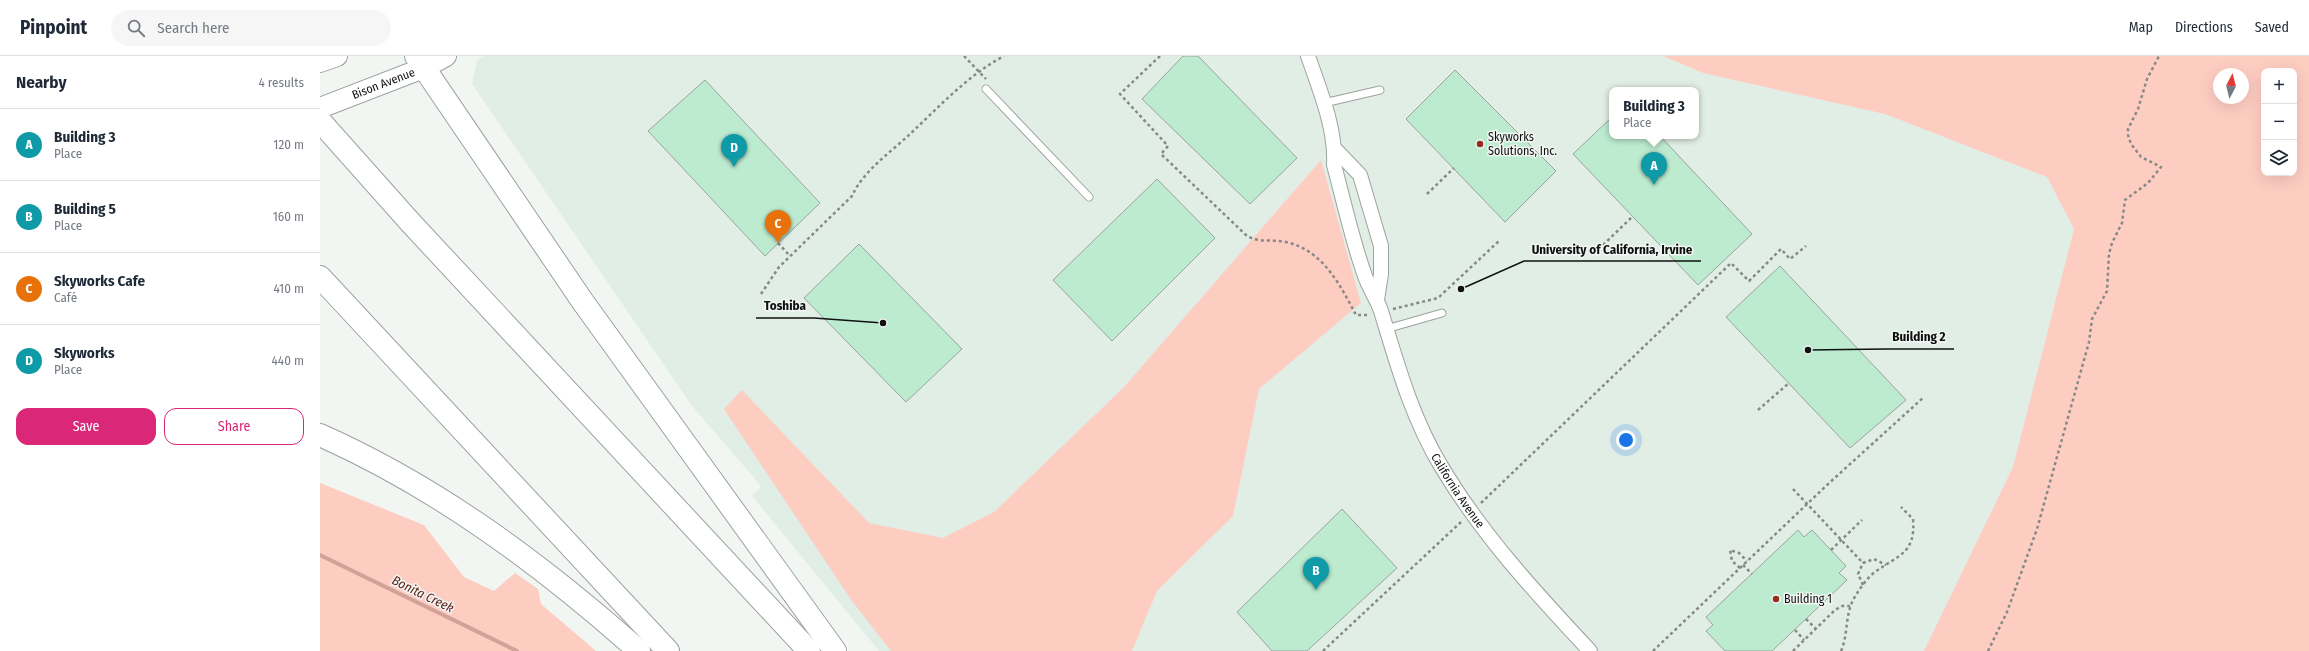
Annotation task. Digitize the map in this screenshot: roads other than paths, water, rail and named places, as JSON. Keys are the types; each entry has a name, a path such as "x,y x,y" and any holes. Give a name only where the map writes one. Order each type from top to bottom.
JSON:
{"highway":[{"path":"421,62 583,302 835,651"},
{"path":"320,121 410,222 809,651"},
{"path":"320,277 668,651"},
{"path":"320,435 367,456 440,497 510,544 639,651"}],"main road":[{"path":"320,62 337,56"},
{"name":"Bison Avenue","path":"320,108 380,86 421,62 446,56"}],"street":[{"name":"California Avenue","path":"1308,56 1324,104 1335,149 1334,165 1365,277 1379,306 1385,330 1417,417 1440,464 1470,513 1520,577 1590,651"},
{"name":"California Avenue","path":"1335,149 1360,175 1381,246 1379,306"}],"lane":[{"path":"986,89 1089,197"},
{"path":"1324,104 1380,90"},
{"path":"1385,330 1442,313"}],"waterway":[{"name":"Bonita Creek","path":"320,555 517,651"}],"place":[{"name":"Skyworks Solutions, Inc.","path":"1480,144"},
{"name":"Skyworks","path":"734,167"},
{"name":"Building 3","path":"1654,185"},
{"name":"Skyworks Cafe","path":"778,243"},
{"name":"University of California, Irvine","path":"1461,289"},
{"name":"Toshiba","path":"883,323"},
{"name":"Building 2","path":"1808,350"},
{"name":"Building 5","path":"1316,590"},
{"name":"Building 1","path":"1776,599"}]}
